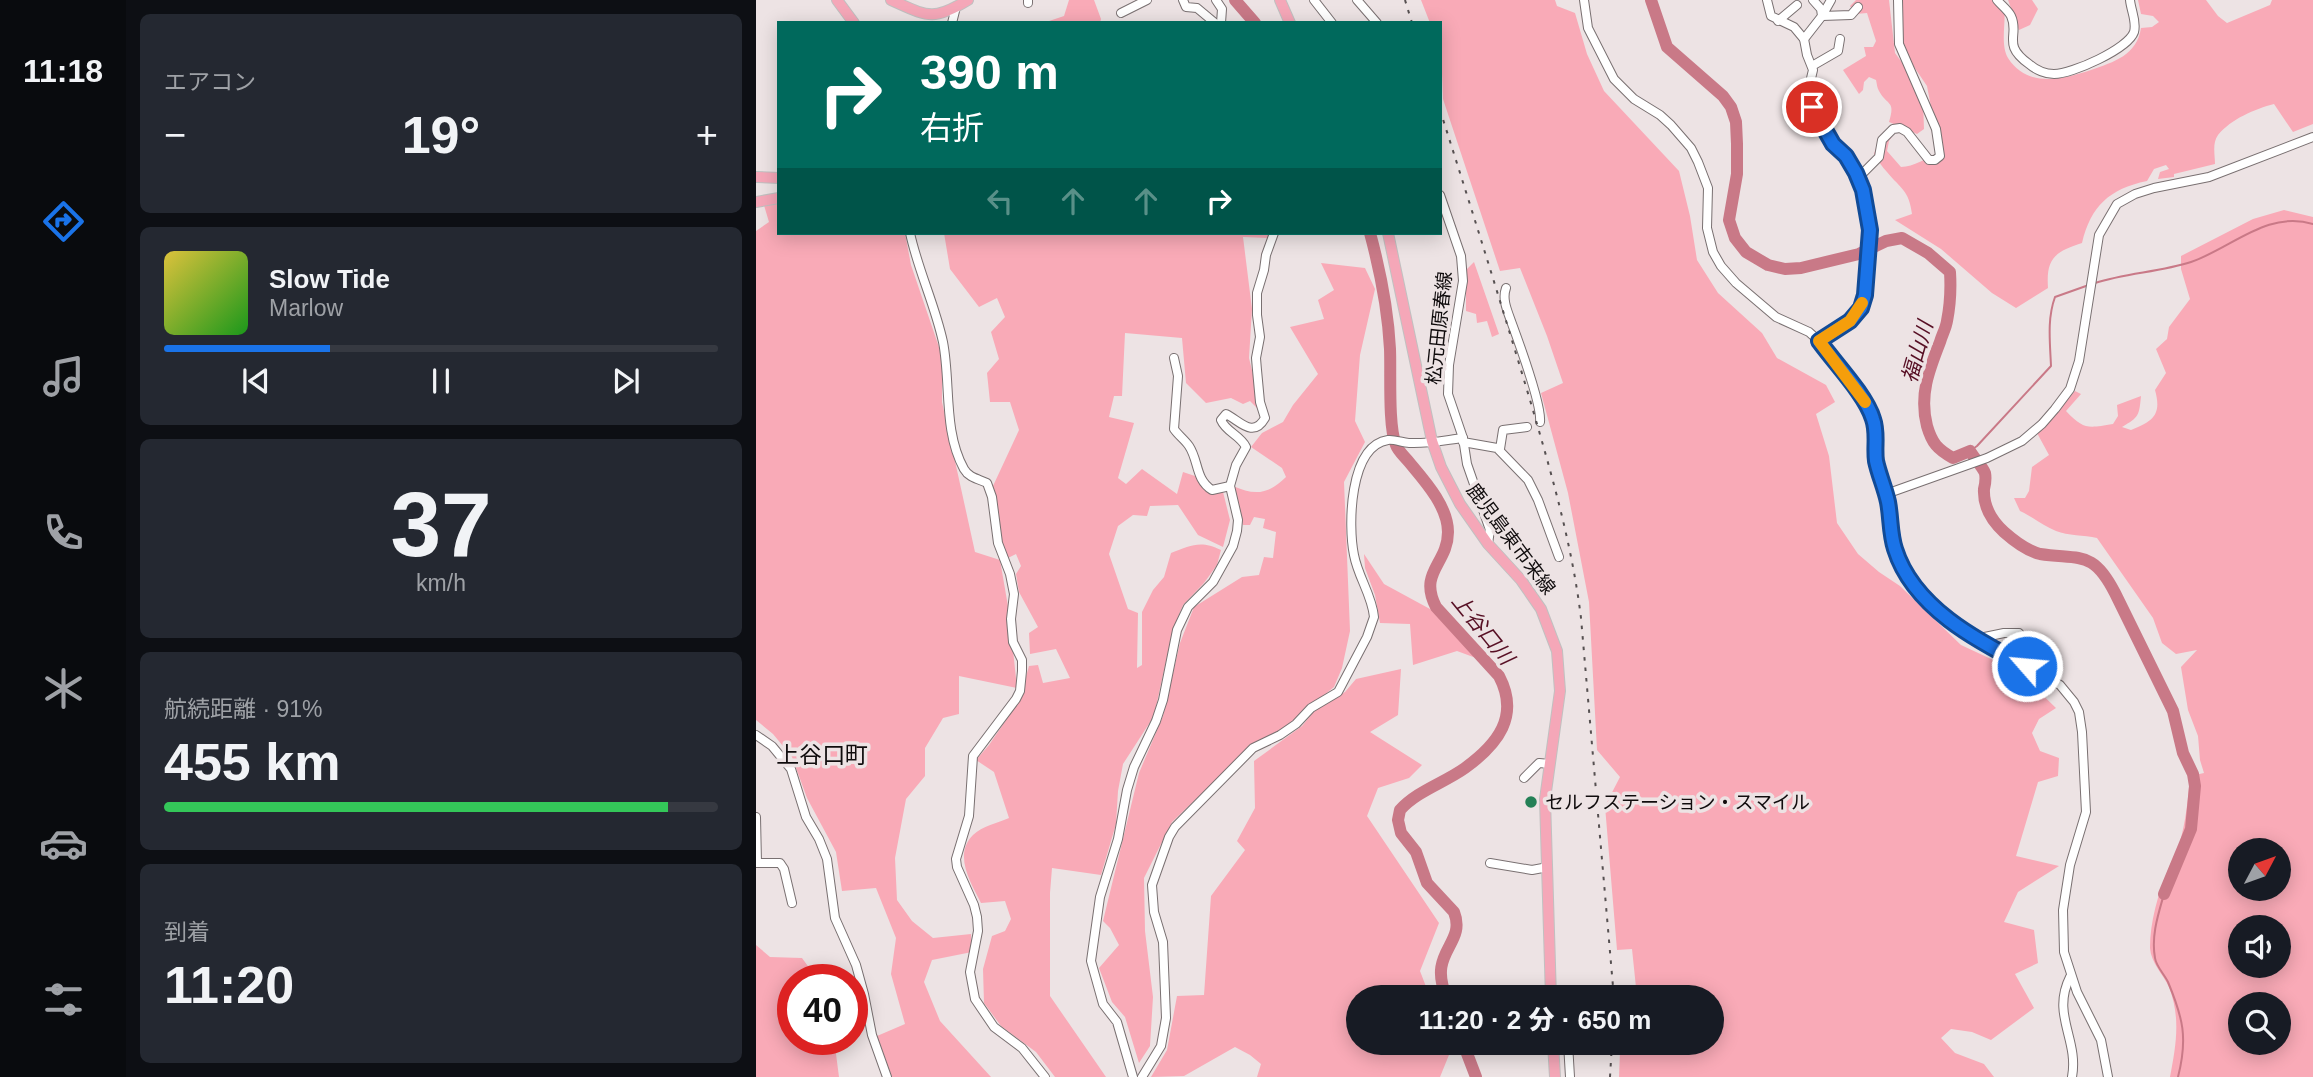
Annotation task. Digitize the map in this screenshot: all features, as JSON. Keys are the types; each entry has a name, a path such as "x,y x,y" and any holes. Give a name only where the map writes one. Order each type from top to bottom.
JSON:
{"main road":[{"path":"891,0 930,15 945,13 968,0"},
{"path":"1280,0 1289,21"},
{"path":"841,1 852,21"},
{"path":"756,177 777,178"},
{"path":"756,202 777,198"},
{"name":"鹿児島東市来線","path":"1388,235 1432,441 1441,467 1488,544 1531,593 1541,609 1557,651 1560,691 1545,799 1551,985"},
{"path":"1554,1055 1555,1077"}],"street":[{"path":"1121,13 1147,0"},
{"path":"1183,0 1186,6 1197,8 1213,21"},
{"path":"1216,0 1222,9 1221,21"},
{"path":"1314,0 1330,21"},
{"path":"1357,0 1373,21"},
{"path":"1584,0 1588,28 1614,79 1633,99 1671,125 1698,162 1708,188 1707,228 1713,252 1721,266 1736,283 1776,317 1809,331 1870,410 1877,433 1876,461 1886,495 1895,548 1906,572 1946,618 1975,639 2060,685 2074,702 2081,723 2086,812 2070,865 2063,910 2064,952 2070,977 2101,1040 2108,1077"},
{"path":"1767,0 1771,16 1794,27 1804,38 1813,70 1808,91 1813,111 1833,144 1846,156 1858,178 1870,227 1865,295 1861,308 1850,321 1819,341"},
{"path":"1813,0 1821,9 1822,16"},
{"path":"1804,38 1831,0"},
{"path":"1858,178 1879,157 1882,140 1893,129 1900,128 1907,132 1928,160 1935,160 1940,156 1936,129 1899,44 1898,0"},
{"path":"1997,0 2011,15 2013,47 2019,55 2038,70 2053,74 2065,72 2116,51 2128,41 2135,29 2130,0"},
{"path":"1778,21 1797,5"},
{"path":"952,21 956,7"},
{"path":"1822,16 1851,15 1858,7"},
{"path":"1812,66 1838,51 1840,39"},
{"path":"1886,495 1987,458 2022,441 2042,424 2070,388 2079,361 2099,235 2117,204 2154,188 2210,177 2313,136"},
{"name":"松元田原春線","path":"1442,201 1461,256 1463,270 1462,296 1447,382 1448,394 1489,530 1488,544"},
{"path":"910,235 916,263 943,342 948,404 961,462 967,473 987,484 992,497 998,543 1014,594 1011,620 1013,642 1022,660 1020,691 973,756 969,816 956,859 974,905 978,931 970,972 972,991 989,1021 1022,1048 1045,1077"},
{"path":"1133,1077 1117,1022 1103,1004 1091,961 1100,897 1118,839 1134,767 1163,700 1177,630 1188,607 1213,582 1233,546 1237,531 1238,520 1230,486 1246,447 1221,420 1226,414 1244,427 1251,428 1261,424 1265,418 1260,402 1256,358 1260,337 1257,292 1273,235"},
{"path":"1506,288 1504,293 1509,317 1535,395 1540,422"},
{"path":"1174,358 1178,376 1174,429 1190,446 1206,486 1212,490 1230,486"},
{"path":"1500,449 1503,430 1527,427"},
{"path":"1142,1077 1161,1046 1166,1018 1163,942 1154,912 1152,885 1175,827 1253,748 1288,729 1311,708 1338,692 1374,617 1373,606 1354,555 1353,504 1356,476 1369,450 1388,440 1410,443 1463,440 1474,445 1476,443 1500,449 1528,480 1559,557"},
{"path":"1975,639 2019,633 2027,640 2027,666"},
{"path":"756,735 772,746 791,769 806,817 827,859 835,918 856,965 872,1035 887,1077"},
{"path":"1524,778 1539,764 1550,764"},
{"path":"756,817 757,863 780,863 784,869 792,904"},
{"path":"1490,863 1532,870 1548,867"},
{"path":"2070,977 2062,1007 2074,1061 2072,1077"},
{"path":"1569,1055 1570,1077"}],"shaded area":[{"path":"1069,0 1094,0 1101,19 1049,21 1064,16"},
{"path":"1421,0 1555,0 1557,6 1575,13 1587,54 1604,91 1679,171 1697,260 1718,293 1762,333 1777,358 1826,385 1835,402 1816,414 1829,456 1837,523 1858,554 1900,586 1961,645 2019,672 2056,708 2039,719 2032,733 2040,751 2059,758 2058,776 2038,782 2016,856 2059,866 2018,892 2004,922 2034,930 2038,963 2015,974 2034,1008 1991,1040 1972,1032 1951,1029 1941,1038 1955,1053 1984,1064 1994,1077 1619,1077 1620,1055 1724,1055 1724,985 1636,985 1632,949 1617,950 1605,806 1620,777 1597,750 1589,602 1568,493 1541,393 1563,383 1520,268 1500,271 1443,99 1442,21 1429,21"},
{"path":"1856,0 1889,0 1895,53 1917,83 1923,100 1924,129 1917,134 1889,122 1891,106 1879,91 1876,80 1869,77 1859,94 1843,70 1866,56 1864,47 1873,47 1876,41 1867,13 1856,14 1850,6"},
{"path":"1901,0 2003,0 2004,45 2008,58 2025,74 2046,79 2091,70 2116,60 2129,51 2135,45 2141,28 2152,27 2159,22 2153,16 2141,14 2138,0 2206,0 2227,23 2270,5 2272,0 2313,0 2313,124 2293,132 2274,104 2259,109 2236,119 2218,135 2214,145 2215,164 2174,174 2174,177 2158,179 2160,172 2169,169 2166,165 2154,169 2147,181 2112,194 2097,209 2082,243 2058,254 2050,263 2048,288 2016,308 1992,293 1941,249 1895,220 1912,214 1911,206 1900,186 1874,154 1881,136 1887,130 1897,129 1889,141 1887,151 1901,167 1940,154 1927,86 1908,58 1903,42"},
{"path":"2008,0 2032,0 2038,9 2030,25 2019,30"},
{"path":"777,199 777,235 905,235 911,265 942,356 942,402 975,552 1000,560 1017,688 959,676 959,714 943,718 925,748 925,776 906,799 895,858 897,900 912,921 933,938 971,934 972,952 932,960 924,982 940,1021 991,1077 892,1077 877,1036 905,1024 891,974 896,938 876,888 842,891 836,852 807,798 792,757 773,734 756,720 756,231 769,222 763,202"},
{"path":"2284,210 2313,217 2313,1077 2170,1077 2175,1043 2175,1010 2169,987 2153,959 2150,938 2158,898 2181,836 2190,776 2204,773 2198,736 2188,710 2181,667 2197,650 2176,654 2162,643 2153,618 2097,538 2051,529 2020,511 2014,498 2025,498 2029,491 2032,467 2049,455 2037,433 2075,391 2081,394 2066,411 2082,425 2113,424 2118,416 2117,405 2141,396 2137,415 2122,427 2131,430 2154,416 2157,406 2155,390 2166,373 2156,349 2167,339 2169,327 2190,299 2181,269 2181,256 2253,219"},
{"path":"944,235 1272,235 1268,238 1243,237 1252,309 1249,358 1257,391 1257,408 1250,401 1243,404 1231,398 1206,403 1186,383 1182,338 1125,333 1122,396 1114,396 1109,417 1134,423 1118,478 1126,484 1142,469 1177,494 1183,472 1198,477 1200,485 1211,494 1223,492 1230,520 1223,547 1198,535 1178,505 1150,506 1147,516 1133,515 1118,526 1109,554 1128,609 1138,613 1137,668 1142,665 1142,612 1153,590 1164,577 1171,553 1196,545 1208,545 1221,550 1217,565 1183,605 1173,629 1154,716 1123,764 1116,824 1101,875 1052,868 1050,996 1106,1077 1055,1077 1036,1052 1001,1026 984,1003 983,969 992,936 1005,931 1011,919 1005,901 981,903 966,869 964,851 977,832 1009,818 994,772 976,760 1019,701 1029,666 1038,665 1043,683 1070,678 1056,649 1030,654 1029,633 1038,627 1019,592 1016,574 1021,566 1016,554 1006,559 999,539 993,486 1019,430 1010,402 990,402 987,373 999,359 991,332 1005,317 997,298 979,307 950,269"},
{"path":"1474,262 1499,334 1492,337 1487,321 1477,323 1476,314 1466,311 1466,270"},
{"path":"1321,263 1365,268 1375,289 1360,355 1355,421 1365,442 1344,482 1350,631 1342,668 1334,687 1284,728 1254,743 1172,822 1144,878 1145,931 1153,997 1150,1046 1139,1063 1125,1017 1112,1002 1099,968 1119,945 1103,921 1139,773 1163,716 1180,643 1194,607 1242,577 1259,575 1264,557 1273,558 1276,532 1263,528 1265,519 1254,517 1250,525 1243,525 1233,486 1261,492 1274,487 1286,477 1282,468 1251,447 1262,433 1283,422 1318,374 1290,327 1324,319 1318,300 1334,290"},
{"path":"1364,554 1384,584 1430,609 1451,627 1476,658 1457,651 1413,665 1410,624 1380,623 1375,595 1365,568"},
{"path":"1401,669 1398,715 1370,732 1422,765 1409,778 1378,788 1367,816 1439,923 1420,971 1425,985 1346,985 1346,1055 1449,1055 1440,1077 1257,1077 1261,1064 1235,1047 1184,1076 1151,1077 1167,1050 1177,996 1204,995 1211,896 1245,850 1237,841 1255,808 1254,761 1302,726 1315,710 1345,692 1356,679"},
{"path":"756,945 770,957 802,958 806,964 777,964 777,1055 836,1055 839,1077 756,1077"}],"waterway":[{"name":"上谷口川","path":"1235,0 1253,21"},
{"name":"福山川","path":"1651,0 1667,47 1723,96 1731,107 1736,122 1737,174 1729,220 1735,238 1746,252 1768,265 1785,269 1801,268 1859,254 1886,241 1902,238 1928,253 1950,272 1946,324 1925,393 1925,415 1929,432 1936,445 1953,458 1970,451 1985,473 1986,507 2004,532 2035,553 2076,558 2092,563 2107,579 2115,593 2173,711 2183,753 2193,774 2195,786 2191,829 2164,894"},
{"path":"2095,283 2191,262 2265,226 2296,221 2313,224"},
{"name":"上谷口川","path":"1370,235 1387,320 1393,437 1398,449 1440,503 1447,522 1447,543 1432,576 1431,595 1436,607 1499,676 1507,704 1502,728 1496,739 1477,759 1414,798 1400,810 1398,820 1401,833 1416,852 1427,883 1454,912 1457,923 1443,959 1443,985"},
{"path":"1970,451 2051,366 2050,322 2055,297 2086,286"},
{"path":"2164,894 2156,926 2154,950 2158,967 2168,982 2177,1007 2182,1028 2183,1051 2178,1077"},
{"name":"上谷口川","path":"1468,1055 1476,1077"}],"railway":[{"path":"1405,0 1411,21"},
{"path":"1442,116 1530,400 1572,563 1581,618 1613,985"},
{"path":"1610,1077 1611,1055"}],"slow traffic":[{"path":"1862,303 1850,321 1819,341 1865,402"}],"place":[{"name":"セルフステーション・スマイル","path":"1531,802"}],"district":[{"name":"上谷口町","path":"822,755"}],"route":[{"path":"1812,107 1833,144 1846,156 1856,173 1863,190 1870,230 1865,295 1861,308 1850,321 1819,341 1860,395 1874,420 1877,433 1876,461 1889,506 1895,548 1909,578 1946,618 1962,632 2027,666"}]}
